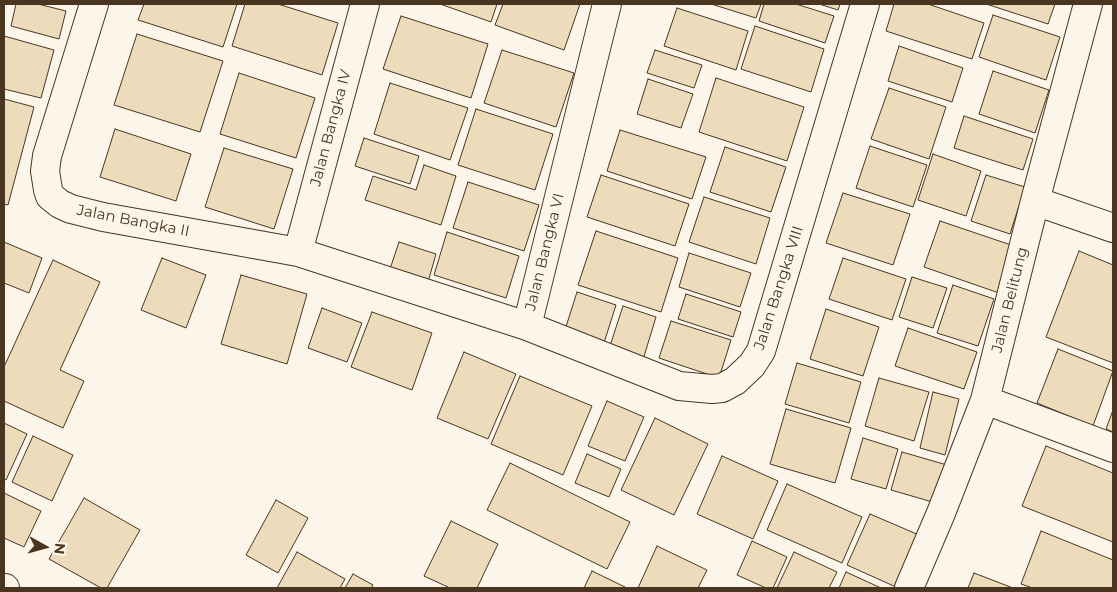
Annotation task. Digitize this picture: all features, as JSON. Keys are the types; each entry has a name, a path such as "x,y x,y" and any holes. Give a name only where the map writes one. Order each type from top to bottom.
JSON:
{"street":[{"name":"Jalan Bangka II","path":"94,4 47,156 46,181 50,196 60,204 72,209 103,217 298,252"},
{"name":"Jalan Bangka IV","path":"298,252 365,4"},
{"name":"Jalan Bangka VI","path":"298,252 526,326 607,4"},
{"name":"Jalan Bangka VIII","path":"526,326 679,386 722,388 735,381 752,365 761,352 772,318 865,4"},
{"name":"Jalan Belitung","path":"909,588 941,513 985,400 1035,201 1088,4"},
{"path":"1035,201 1113,228"},
{"path":"985,400 1113,448"}],"building":[{"path":"16,4 38,4 66,11 59,39 11,26"},
{"path":"144,4 237,4 223,47 138,20"},
{"path":"245,4 278,4 338,23 322,75 232,46"},
{"path":"440,4 497,4 491,22"},
{"path":"503,4 580,4 564,50 495,25"},
{"path":"711,4 761,4 756,18"},
{"path":"764,4 796,4 834,16 825,43 759,21"},
{"path":"819,4 840,4 838,10"},
{"path":"894,4 928,4 984,23 972,59 886,31"},
{"path":"986,4 1055,4 1048,24"},
{"path":"677,8 748,31 736,70 664,46"},
{"path":"993,15 1060,37 1046,80 979,57"},
{"path":"401,16 488,44 471,98 383,69"},
{"path":"755,26 824,49 811,92 741,69"},
{"path":"137,34 223,61 200,132 114,105"},
{"path":"4,36 54,50 41,98 4,89"},
{"path":"899,46 963,68 952,102 888,81"},
{"path":"502,50 574,73 556,127 484,103"},
{"path":"655,50 702,65 694,88 647,73"},
{"path":"993,71 1049,90 1035,133 979,114"},
{"path":"239,73 315,98 296,158 220,134"},
{"path":"716,78 804,107 787,161 699,132"},
{"path":"648,79 693,94 681,128 637,114"},
{"path":"390,83 468,108 450,160 374,134"},
{"path":"889,88 946,107 929,159 871,139"},
{"path":"4,99 34,107 8,205 4,204"},
{"path":"476,109 553,134 535,190 458,165"},
{"path":"964,116 1033,139 1023,170 954,148"},
{"path":"115,129 191,154 176,201 100,177"},
{"path":"620,130 706,157 692,199 607,171"},
{"path":"364,138 419,156 410,184 355,166"},
{"path":"870,146 927,165 913,207 856,188"},
{"path":"725,147 786,167 771,212 710,192"},
{"path":"224,148 293,169 274,229 205,207"},
{"path":"933,154 981,171 966,216 918,200"},
{"path":"424,165 456,176 441,225 365,200 373,176 416,190"},
{"path":"601,175 689,204 675,246 587,217"},
{"path":"986,175 1025,187 1010,234 971,221"},
{"path":"468,182 539,205 524,251 453,228"},
{"path":"843,193 910,214 893,265 826,243"},
{"path":"704,197 770,218 756,264 689,242"},
{"path":"940,221 1017,247 1002,294 924,267"},
{"path":"596,231 678,258 661,312 578,285"},
{"path":"447,232 519,256 506,298 434,275"},
{"path":"4,242 42,258 29,293 4,283"},
{"path":"399,242 436,254 428,282 390,269"},
{"path":"1079,251 1113,265 1113,363 1046,337"},
{"path":"689,253 751,273 740,307 679,287"},
{"path":"162,258 206,275 186,328 141,310"},
{"path":"843,258 906,279 892,320 829,299"},
{"path":"53,260 100,282 60,370 84,381 63,428 4,401 4,367"},
{"path":"241,275 307,294 287,364 221,344"},
{"path":"912,277 947,288 933,328 899,317"},
{"path":"953,285 994,299 978,346 937,333"},
{"path":"577,292 616,305 603,346 564,333"},
{"path":"686,294 741,312 733,337 678,319"},
{"path":"623,306 656,317 642,363 608,352"},
{"path":"322,308 362,323 347,362 308,348"},
{"path":"826,309 879,327 863,376 810,359"},
{"path":"372,312 432,333 412,390 351,367"},
{"path":"671,321 731,340 719,378 659,358"},
{"path":"908,328 977,352 964,389 895,366"},
{"path":"1058,349 1113,371 1093,426 1037,403"},
{"path":"464,352 516,374 488,439 437,418"},
{"path":"797,363 861,382 849,423 785,404"},
{"path":"520,376 592,406 563,475 491,444"},
{"path":"879,378 929,392 914,441 865,426"},
{"path":"933,392 959,399 945,455 920,448"},
{"path":"607,401 644,417 625,461 588,446"},
{"path":"786,409 851,428 835,483 770,464"},
{"path":"1113,410 1113,432 1106,429"},
{"path":"655,418 708,444 674,515 621,490"},
{"path":"4,423 27,434 6,480 4,479"},
{"path":"33,436 73,455 52,501 12,482"},
{"path":"863,438 898,449 886,489 851,479"},
{"path":"1046,446 1113,473 1113,542 1022,506"},
{"path":"902,452 947,465 936,503 891,490"},
{"path":"587,454 621,469 609,497 575,483"},
{"path":"722,456 778,481 753,539 697,514"},
{"path":"510,463 630,522 607,569 487,510"},
{"path":"787,484 862,517 842,563 767,530"},
{"path":"4,493 41,511 24,547 4,538"},
{"path":"84,498 140,530 107,588 101,588 49,559"},
{"path":"276,500 308,518 278,573 246,555"},
{"path":"870,514 919,535 896,587 847,565"},
{"path":"451,521 498,544 477,588 450,588 424,576"},
{"path":"1041,531 1113,560 1113,588 1033,588 1021,584"},
{"path":"752,541 787,557 773,588 766,588 737,575"},
{"path":"657,546 707,570 698,588 638,588"},
{"path":"297,552 345,579 340,588 277,588"},
{"path":"794,552 837,572 829,588 777,588"},
{"path":"592,571 625,587 584,588"},
{"path":"846,572 881,588 839,588"},
{"path":"974,573 1013,588 968,588"},
{"path":"353,574 373,585 371,588 345,588"}]}
